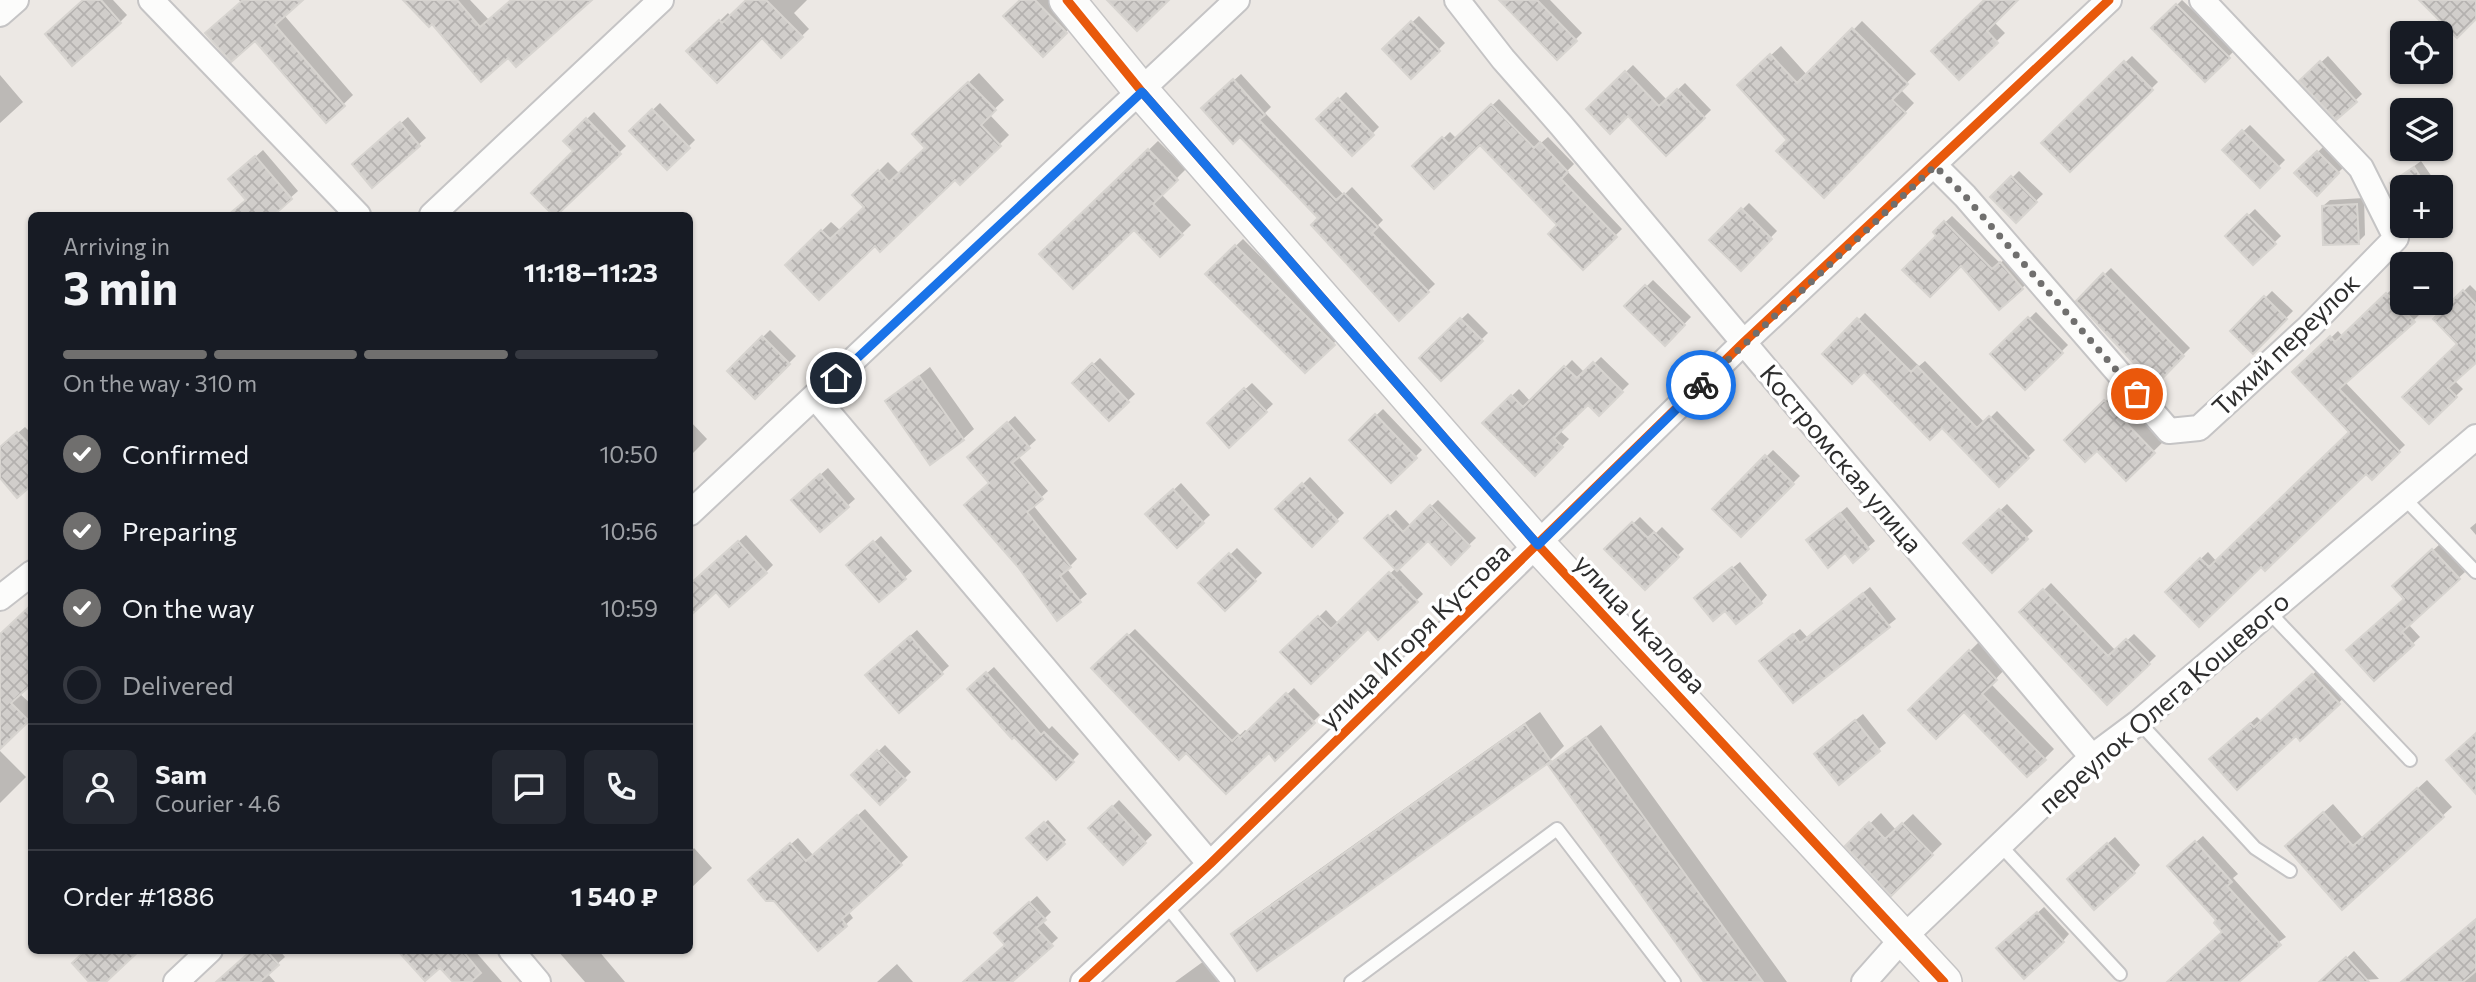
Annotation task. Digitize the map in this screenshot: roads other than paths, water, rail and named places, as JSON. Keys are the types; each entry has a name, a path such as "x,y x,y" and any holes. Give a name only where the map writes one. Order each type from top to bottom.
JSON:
{"street":[{"path":"0,14 16,0"},
{"path":"151,0 355,212"},
{"path":"435,212 661,0"},
{"name":"улица Чкалова","path":"1067,0 1142,92 1538,545 1944,982"},
{"path":"693,510 1142,92 1237,0"},
{"name":"Костромская улица","path":"1457,0 1503,59 2092,757"},
{"name":"улица Игоря Кустова","path":"1083,982 1210,864 1743,343 1935,166 2109,0"},
{"name":"Тихий переулок","path":"1935,166 1965,196 2169,431 2199,428 2309,327 2396,238 2361,168 2202,0"},
{"path":"815,397 1210,864"},
{"name":"переулок Олега Кошевого","path":"1864,982 1903,938 2092,757 2139,722 2476,437"},
{"path":"0,598 28,576"},
{"path":"176,982 206,954"},
{"path":"514,954 538,982"}],"lane":[{"path":"2404,498 2476,572"},
{"path":"2269,612 2410,760"},
{"path":"2139,722 2255,848 2290,871"},
{"path":"1351,982 1557,829 1674,982"},
{"path":"2001,846 2120,974"},
{"path":"1166,905 1228,982"}]}
